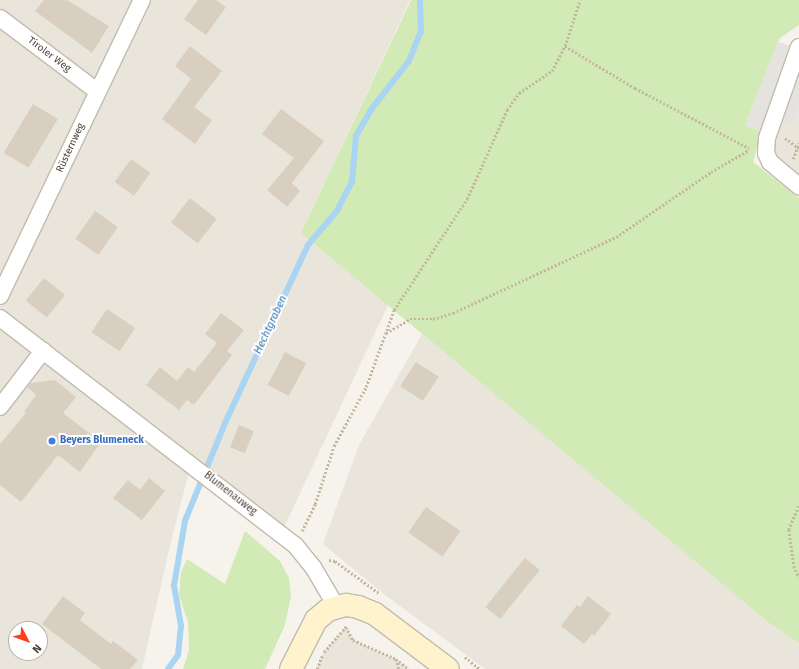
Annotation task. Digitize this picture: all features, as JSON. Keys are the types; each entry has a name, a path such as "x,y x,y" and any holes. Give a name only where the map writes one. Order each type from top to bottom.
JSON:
{"street":[{"name":"Rüsternweg","path":"0,296 142,0"},
{"name":"Tiroler Weg","path":"0,18 98,91"},
{"path":"799,47 766,138 766,153 770,162 799,186"},
{"name":"Blumenauweg","path":"0,318 295,545 313,567 336,606"},
{"path":"0,407 43,350"},
{"path":"291,669 316,620 336,606 358,607 374,614 448,669"}],"path":[{"path":"295,545 315,504 334,446 366,387 394,310 467,198 507,110 519,93 552,71 565,46 580,0"},
{"path":"565,46 635,88 751,148"},
{"path":"386,334 410,319 433,319 454,313 616,237 711,172 745,155 751,148 766,138"},
{"path":"799,506 789,530 794,566 799,577"},
{"path":"317,669 323,652 346,627 353,640 396,659 410,669"},
{"path":"396,659 399,669"}],"shaded area":[{"path":"0,0 410,0 301,233 388,305 281,534 191,465 171,541 142,669 0,669"},
{"path":"778,42 792,46 762,132 745,125"},
{"path":"799,47 799,186 787,177 767,138"},
{"path":"799,62 799,104 792,124 777,119"},
{"path":"422,334 772,623 799,643 799,669 485,669 385,595 323,544 359,445"},
{"path":"346,627 353,640 396,659 409,669 317,669 323,652"}],"green space":[{"path":"411,0 799,0 799,25 780,38 745,125 762,132 753,162 799,198 799,643 767,621 301,233"},
{"path":"245,531 280,561 289,578 291,596 285,625 265,669 183,669 189,650 188,622 179,595 181,572 187,559 225,584"}],"building":[{"path":"44,0 67,0 109,26 92,53 35,11"},
{"path":"198,0 216,0 226,7 206,35 184,19"},
{"path":"190,46 222,71 194,107 212,120 195,144 162,119 191,79 175,66"},
{"path":"33,104 58,119 29,168 4,153"},
{"path":"281,109 324,141 292,183 300,191 287,207 267,190 294,158 262,134"},
{"path":"131,159 150,173 134,196 115,182"},
{"path":"190,198 217,219 198,243 171,222"},
{"path":"95,211 118,227 98,255 75,239"},
{"path":"44,278 65,295 47,318 26,301"},
{"path":"107,309 135,328 120,351 91,332"},
{"path":"221,313 244,330 227,351 232,355 194,405 187,400 179,410 146,385 160,367 177,381 188,367 194,372 217,343 205,334"},
{"path":"285,352 306,363 289,396 268,385"},
{"path":"416,362 439,377 423,401 400,386"},
{"name":"Beyers Blumeneck","path":"55,380 76,397 63,413 101,442 80,472 58,455 21,502 0,485 0,444 26,413 24,412 36,395 27,387 31,383"},
{"path":"239,425 254,431 245,453 230,447"},
{"path":"149,478 165,491 142,520 113,498 128,480 140,490"},
{"path":"426,507 460,531 443,556 408,532"},
{"path":"525,558 540,570 500,619 485,607"},
{"path":"63,596 85,613 80,620 111,644 113,641 138,660 130,669 101,669 48,629 48,621 44,621"},
{"path":"588,596 611,614 594,636 592,634 584,644 561,626 577,605 580,607"}],"waterway":[{"name":"Hechtgraben","path":"168,669 178,655 181,626 174,586 185,521 226,421 308,245 337,211 352,182 356,136 371,110 409,61 421,32 420,0"}],"place":[{"name":"Beyers Blumeneck","path":"52,441"}]}
